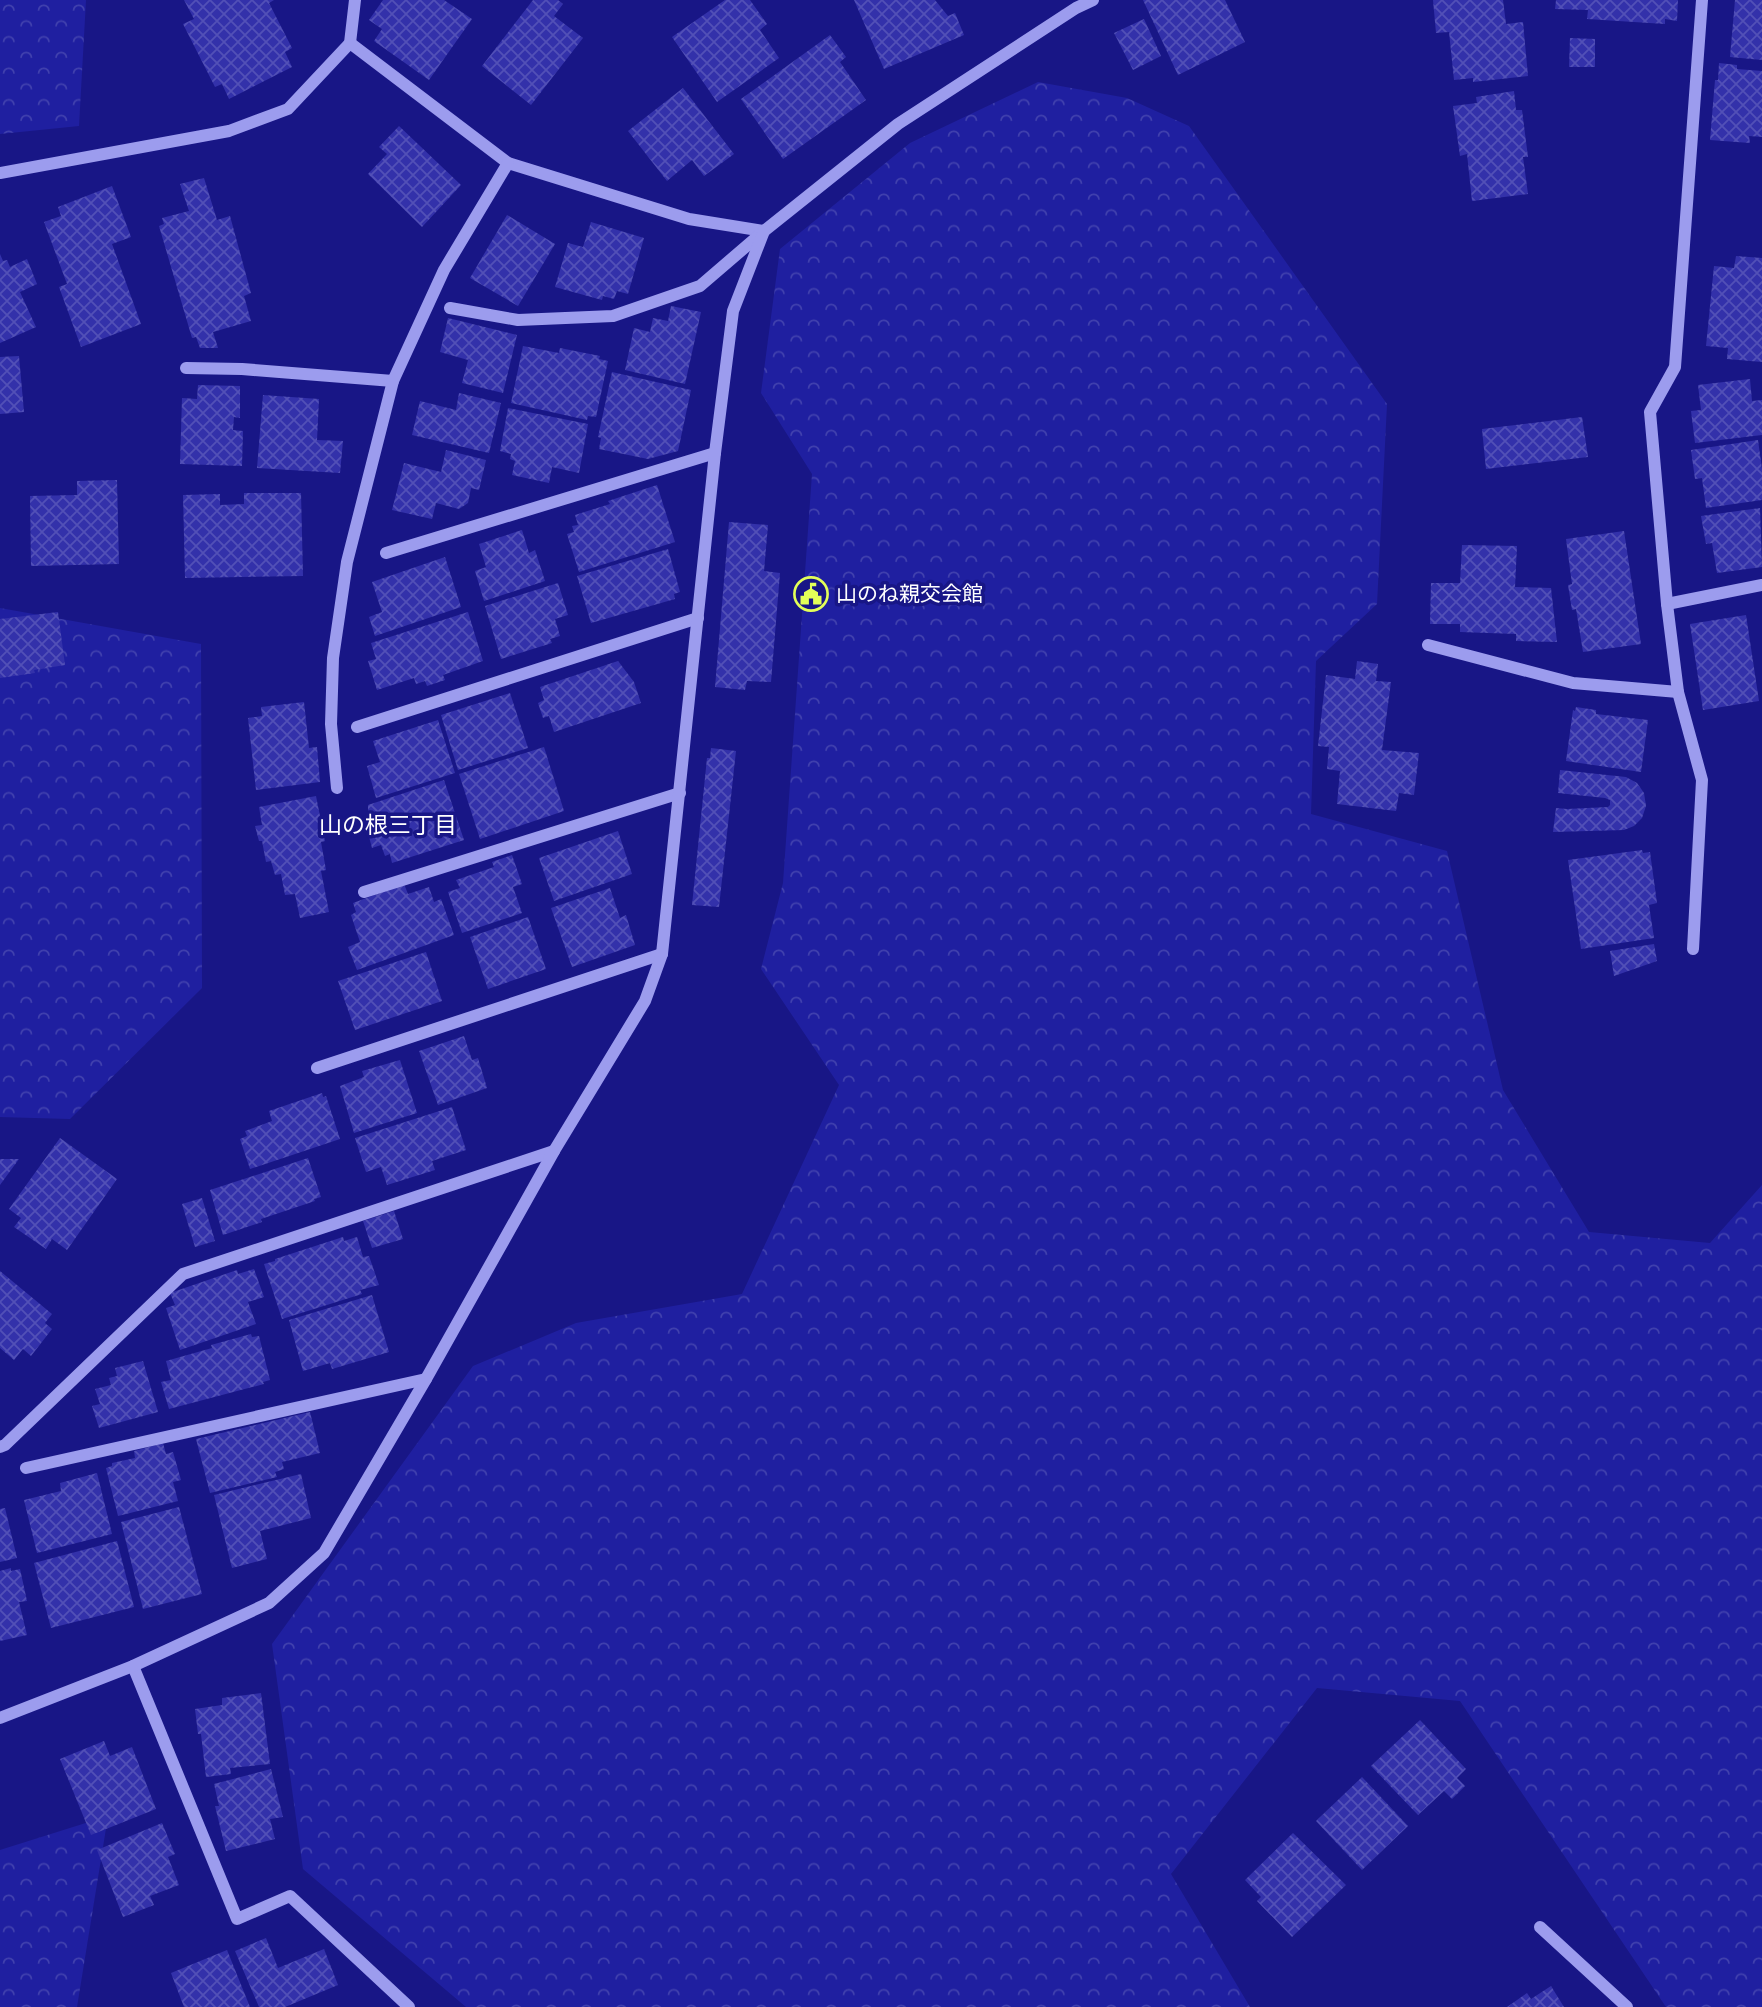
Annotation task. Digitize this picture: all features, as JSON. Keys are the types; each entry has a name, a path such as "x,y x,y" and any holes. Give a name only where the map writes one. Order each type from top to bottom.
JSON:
{"street":[{"path":"0,173 229,131 288,110 350,43 355,0"},
{"path":"450,308 518,320 613,316 699,286 898,124 1076,8 1093,0"},
{"path":"1693,949 1702,780 1678,692 1650,412 1675,366 1702,0"},
{"path":"350,43 508,163 689,219 764,231"},
{"path":"337,788 331,724 333,658 347,562 393,381 444,270 508,163"},
{"path":"0,1717 133,1666 269,1603 324,1553 426,1379 554,1151 645,1001 662,954 715,453 733,311 764,231"},
{"path":"186,368 242,369 393,381"},
{"path":"386,552 715,453"},
{"path":"1668,604 1762,585"},
{"path":"358,727 698,618"},
{"path":"1428,645 1573,683 1678,692"},
{"path":"363,892 680,793"},
{"path":"317,1068 662,954"},
{"path":"0,1447 183,1274 554,1151"},
{"path":"26,1468 426,1379"},
{"path":"133,1666 237,1919 290,1896 409,2007"},
{"path":"1540,1927 1627,2007"}],"green space":[{"path":"0,0 86,0 79,126 0,134"},
{"path":"1038,82 1127,98 1189,126 1387,404 1377,604 1316,661 1311,814 1447,851 1503,1090 1589,1232 1710,1243 1762,1185 1762,2007 1666,2007 1460,1701 1317,1688 1171,1874 1250,2007 466,2007 303,1869 272,1644 473,1366 576,1323 742,1294 839,1085 761,969 783,883 812,474 761,393 780,249 910,143"},
{"path":"0,608 201,644 202,988 70,1119 0,1117"},
{"path":"108,1816 77,2007 0,2007 0,1850"}],"building":[{"path":"184,0 274,0 269,3 292,48 285,52 292,67 229,99 222,84 215,87 183,24 194,19"},
{"path":"383,0 444,0 472,19 429,80 374,41 382,29 369,20"},
{"path":"533,0 558,0 563,4 554,16 583,38 531,105 482,66"},
{"path":"725,0 750,0 767,24 760,30 779,58 717,102 672,37"},
{"path":"854,0 935,0 948,16 955,13 964,35 884,69"},
{"path":"1143,0 1225,0 1245,42 1178,75"},
{"path":"1433,0 1503,0 1506,24 1523,22 1528,76 1473,82 1473,78 1454,80 1449,32 1436,33"},
{"path":"1556,0 1678,0 1677,21 1665,19 1665,24 1587,19 1588,10 1555,9"},
{"path":"1735,0 1762,0 1762,60 1730,57"},
{"path":"1144,19 1161,56 1133,70 1114,33"},
{"path":"830,35 846,57 840,62 866,100 783,159 741,99"},
{"path":"1570,38 1595,39 1595,67 1569,67"},
{"path":"1719,63 1737,65 1737,69 1762,71 1762,137 1749,136 1750,143 1710,140"},
{"path":"683,88 734,154 704,176 692,160 667,181 628,131"},
{"path":"1514,91 1516,110 1522,110 1528,157 1523,157 1528,194 1472,201 1467,154 1460,156 1453,106 1477,103 1476,97"},
{"path":"399,126 461,185 422,227 368,174 387,154 379,147"},
{"path":"204,178 217,220 230,216 251,293 244,296 251,321 213,332 218,348 200,348 196,337 192,338 159,226 164,224 162,218 189,211 180,184"},
{"path":"112,186 131,237 112,244 141,324 81,347 59,287 67,284 44,222 61,216 58,207"},
{"path":"507,215 555,244 518,306 470,278"},
{"path":"591,222 644,238 628,294 617,291 614,299 603,296 602,300 555,287 568,243 583,247"},
{"path":"0,254 10,267 27,259 37,284 20,292 36,327 0,343"},
{"path":"1736,256 1762,258 1762,362 1727,359 1728,348 1706,346 1714,266 1734,268"},
{"path":"671,306 701,312 685,384 625,370 634,328 650,332 653,318 668,321"},
{"path":"448,318 517,335 503,393 462,383 468,360 440,352"},
{"path":"523,346 559,353 560,348 600,356 599,359 608,361 596,417 588,416 587,420 511,403"},
{"path":"19,356 24,412 0,414 0,357"},
{"path":"612,372 691,390 678,451 648,459 599,449 601,438 598,437"},
{"path":"1750,379 1752,401 1762,400 1762,435 1695,443 1691,411 1701,410 1698,385"},
{"path":"198,385 240,386 240,418 234,417 233,430 243,431 242,466 180,464 182,398 197,399"},
{"path":"459,393 501,403 489,453 412,435 420,401 456,410"},
{"path":"263,395 319,399 317,440 343,441 340,473 257,468"},
{"path":"508,408 588,424 579,473 552,467 549,483 512,475 515,461 510,459 511,454 500,451"},
{"path":"1582,417 1588,457 1486,469 1482,429"},
{"path":"1758,440 1762,500 1706,508 1702,478 1695,479 1691,450"},
{"path":"446,450 486,460 479,490 471,488 468,503 459,509 436,503 432,519 392,510 404,463 441,472"},
{"path":"117,480 119,564 31,566 30,496 77,495 77,481"},
{"path":"657,485 675,542 579,572 567,534 574,532 572,526 578,525 575,515"},
{"path":"244,493 301,493 303,576 185,578 183,495 220,494 220,505 244,504"},
{"path":"1760,508 1762,567 1717,573 1712,543 1706,544 1701,516"},
{"path":"729,522 768,525 764,571 780,573 771,682 747,681 745,690 715,687"},
{"path":"522,530 529,553 535,550 545,581 484,601 475,571 486,567 479,544"},
{"path":"1624,531 1641,644 1583,652 1576,609 1572,610 1568,585 1572,584 1566,539"},
{"path":"1462,545 1517,546 1515,587 1551,588 1557,642 1516,641 1516,634 1460,632 1460,624 1430,624 1431,583 1460,583"},
{"path":"668,549 680,592 674,594 675,599 591,623 577,576"},
{"path":"445,557 461,607 375,636 369,617 382,612 372,582"},
{"path":"558,583 568,615 555,619 560,636 550,639 552,643 501,659 485,606"},
{"path":"58,612 65,665 0,678 0,619"},
{"path":"468,612 483,661 443,675 445,680 427,686 425,681 416,684 414,678 377,690 368,661 376,659 371,643"},
{"path":"1746,615 1759,701 1703,710 1690,624"},
{"path":"618,661 634,682 641,703 554,732 549,716 543,718 538,703 544,700 540,687"},
{"path":"1357,661 1378,664 1376,681 1391,682 1382,750 1419,753 1414,795 1399,793 1396,811 1337,804 1340,771 1327,769 1329,747 1318,746 1326,675 1355,679"},
{"path":"510,693 528,748 458,770 441,715"},
{"path":"304,702 309,748 317,747 320,782 256,790 248,718 262,716 261,707"},
{"path":"1576,707 1596,710 1596,714 1648,720 1641,772 1566,761 1573,710 1575,711"},
{"path":"438,720 455,773 376,798 367,766 380,762 373,741"},
{"path":"544,747 564,811 480,839 459,774"},
{"path":"711,748 736,751 719,907 692,905 707,758 710,758"},
{"path":"1560,770 1626,777 1637,783 1644,793 1646,806 1642,818 1634,826 1624,830 1553,832 1556,808 1610,805 1610,800 1605,798 1558,793"},
{"path":"444,780 464,840 392,863 390,854 385,856 381,845 372,848 368,833 368,805"},
{"path":"316,796 325,841 321,842 326,870 321,871 329,912 300,918 295,894 285,895 281,874 275,875 271,861 266,862 262,841 259,841 255,826 262,825 259,807"},
{"path":"618,831 632,874 554,901 539,858"},
{"path":"1642,850 1643,853 1650,852 1657,903 1649,905 1654,938 1581,949 1568,860"},
{"path":"512,855 522,884 513,887 522,913 462,933 448,892 460,888 456,880 494,867 492,862"},
{"path":"404,884 408,894 429,887 434,902 441,899 454,935 357,970 348,947 360,942 351,915 356,912 353,903"},
{"path":"610,888 620,918 626,915 635,945 572,967 551,908"},
{"path":"528,917 546,969 488,989 470,937"},
{"path":"1654,944 1657,961 1614,976 1610,951"},
{"path":"426,952 442,1001 355,1030 338,981"},
{"path":"464,1036 472,1060 478,1058 487,1088 438,1105 419,1051"},
{"path":"400,1060 417,1113 354,1133 340,1086 364,1077 362,1071"},
{"path":"322,1093 323,1097 326,1096 340,1139 250,1169 240,1139 247,1136 245,1131 272,1121 269,1111"},
{"path":"452,1107 466,1150 432,1161 435,1170 387,1185 381,1167 366,1172 355,1138"},
{"path":"60,1138 117,1179 67,1250 52,1239 46,1249 14,1227 21,1218 9,1209"},
{"path":"308,1158 321,1197 223,1235 210,1190"},
{"path":"0,1159 19,1159 0,1185"},
{"path":"202,1198 215,1241 195,1247 182,1204"},
{"path":"394,1211 403,1239 372,1248 363,1221"},
{"path":"343,1237 344,1241 357,1237 363,1257 369,1256 379,1285 360,1290 362,1294 282,1319 264,1264"},
{"path":"254,1269 264,1297 248,1302 256,1324 180,1350 166,1308 175,1305 170,1293 237,1270 238,1274"},
{"path":"0,1271 52,1314 45,1323 52,1329 31,1356 23,1349 14,1360 0,1348"},
{"path":"372,1295 389,1352 332,1369 330,1363 303,1371 289,1320"},
{"path":"251,1334 252,1337 259,1336 270,1380 263,1382 264,1384 169,1409 161,1382 171,1380 166,1361"},
{"path":"143,1361 158,1412 99,1428 92,1406 100,1404 95,1389 111,1385 109,1378 117,1376 115,1368"},
{"path":"310,1412 320,1453 282,1462 284,1469 275,1472 277,1477 210,1493 196,1439"},
{"path":"163,1443 166,1454 173,1452 181,1480 173,1482 178,1501 118,1516 106,1468 112,1466 112,1463 135,1458 134,1451"},
{"path":"97,1473 112,1534 37,1553 24,1500 61,1491 60,1483"},
{"path":"301,1474 311,1518 260,1531 267,1559 232,1568 214,1495"},
{"path":"179,1507 202,1594 143,1609 121,1522"},
{"path":"5,1508 17,1558 0,1562 0,1509"},
{"path":"117,1541 134,1607 51,1628 34,1563"},
{"path":"11,1568 11,1571 20,1569 27,1601 19,1602 27,1635 0,1641 0,1571"},
{"path":"261,1693 270,1764 230,1768 231,1774 206,1777 195,1709 222,1705 222,1698"},
{"path":"1420,1720 1466,1769 1457,1778 1465,1786 1452,1799 1444,1791 1418,1815 1371,1766"},
{"path":"104,1741 110,1756 132,1747 156,1809 91,1835 60,1759"},
{"path":"271,1769 283,1817 270,1819 275,1839 226,1851 215,1806 219,1806 214,1784"},
{"path":"1362,1777 1408,1826 1362,1870 1316,1821"},
{"path":"162,1823 175,1854 168,1857 179,1885 150,1896 154,1905 123,1917 97,1850"},
{"path":"1293,1833 1346,1885 1292,1937 1257,1901 1261,1897 1245,1880"},
{"path":"266,1938 278,1968 324,1949 338,1985 285,2007 259,2007 235,1951"},
{"path":"227,1950 250,2007 184,2007 171,1973"},
{"path":"1551,1986 1564,2007 1507,2007 1527,1993 1531,1999"}],"place":[{"name":"山のね親交会館","path":"811,594"}],"district":[{"name":"山の根三丁目","path":"388,825"}]}
